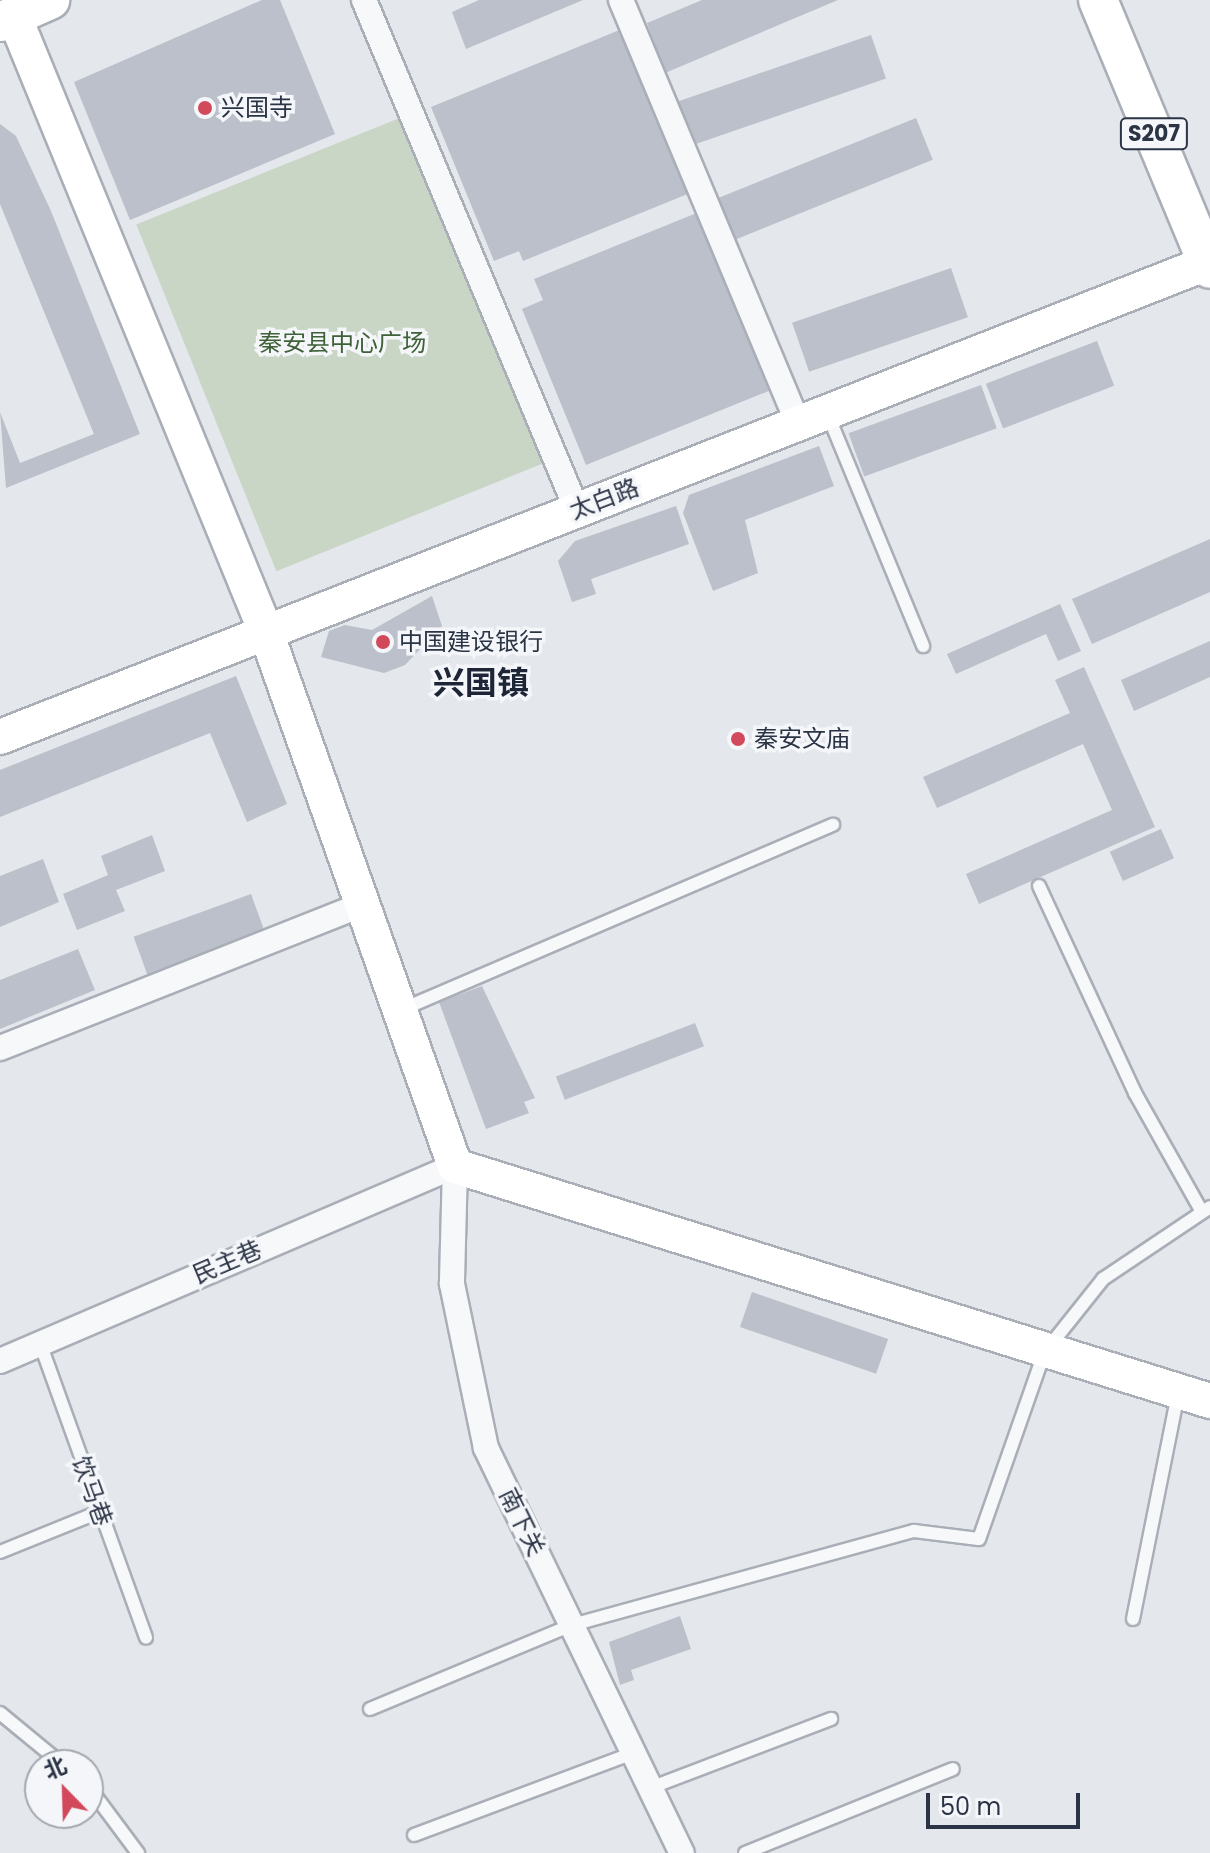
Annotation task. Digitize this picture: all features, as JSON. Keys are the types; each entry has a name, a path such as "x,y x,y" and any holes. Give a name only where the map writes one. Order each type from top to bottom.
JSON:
{"main road":[{"path":"50,0 7,13 266,632 455,1166 1194,1398"},
{"name":"S207","path":"1098,0 1209,264"},
{"name":"太白路","path":"0,737 1209,264"}],"street":[{"path":"364,0 577,510"},
{"path":"621,0 812,418"},
{"path":"0,1048 362,905"},
{"name":"民主巷","path":"0,1361 455,1166"},
{"name":"南下关","path":"455,1166 452,1284 486,1448 682,1853"}],"lane":[{"path":"812,418 923,646"},
{"path":"400,1010 833,825"},
{"path":"370,1709 572,1625 914,1531 979,1539 1044,1353 1103,1279 1205,1208 1135,1093 1039,886"},
{"name":"饮马巷","path":"40,1343 146,1637"},
{"path":"1133,1619 1194,1398"},
{"path":"0,1552 99,1512"},
{"path":"0,1713 44,1749"},
{"path":"650,1788 831,1719"},
{"path":"414,1835 633,1753"},
{"path":"745,1853 953,1769"},
{"path":"104,1807 138,1853"}],"green space":[{"name":"秦安县中心广场","path":"407,115 547,462 276,571 136,224"}],"building":[{"name":"兴国寺","path":"262,0 280,0 335,134 130,220 74,82"},
{"path":"479,0 583,0 466,49 452,12"},
{"path":"702,0 838,0 665,73 647,23"},
{"path":"622,29 690,193 523,261 519,251 494,261 431,107"},
{"path":"871,35 886,78 692,145 677,102"},
{"path":"916,118 933,160 733,241 716,199"},
{"path":"0,124 16,136 51,211 140,434 6,488 0,412 20,463 94,434 0,204"},
{"path":"704,210 776,388 586,465 522,309 543,300 534,279"},
{"path":"951,268 968,317 809,372 792,323"},
{"path":"1097,341 1114,386 1003,428 986,384"},
{"path":"981,385 997,428 864,476 849,433"},
{"path":"819,446 834,486 745,520 758,573 713,591 683,513 689,495"},
{"path":"676,506 689,544 591,579 596,594 572,602 558,561 575,541"},
{"path":"1210,539 1210,592 1092,644 1072,599"},
{"path":"432,596 442,626 405,665 384,673 321,657 329,631 345,625 372,630"},
{"path":"1060,604 1081,651 1058,661 1046,634 956,674 947,654"},
{"path":"1210,641 1210,677 1134,711 1121,680"},
{"path":"1084,667 1155,827 979,904 966,874 1112,810 1083,744 937,808 923,777 1070,713 1055,680"},
{"path":"236,676 287,804 247,822 210,733 0,817 0,770"},
{"path":"1161,829 1174,858 1123,881 1110,852"},
{"path":"152,835 165,871 116,890 125,911 77,930 63,894 108,875 101,856"},
{"path":"43,859 59,902 0,927 0,876"},
{"path":"251,894 265,932 147,974 134,937"},
{"path":"78,949 95,990 0,1029 0,980"},
{"path":"482,986 535,1098 524,1102 529,1113 486,1129 439,1002"},
{"path":"695,1023 704,1046 565,1100 556,1076"},
{"path":"752,1292 888,1339 876,1374 740,1327"},
{"path":"680,1616 691,1649 631,1670 634,1680 620,1685 609,1642"}],"place":[{"name":"兴国寺","path":"205,108"},
{"name":"中国建设银行","path":"383,642"},
{"name":"秦安文庙","path":"738,739"}],"district":[{"name":"兴国镇","path":"481,683"}]}
